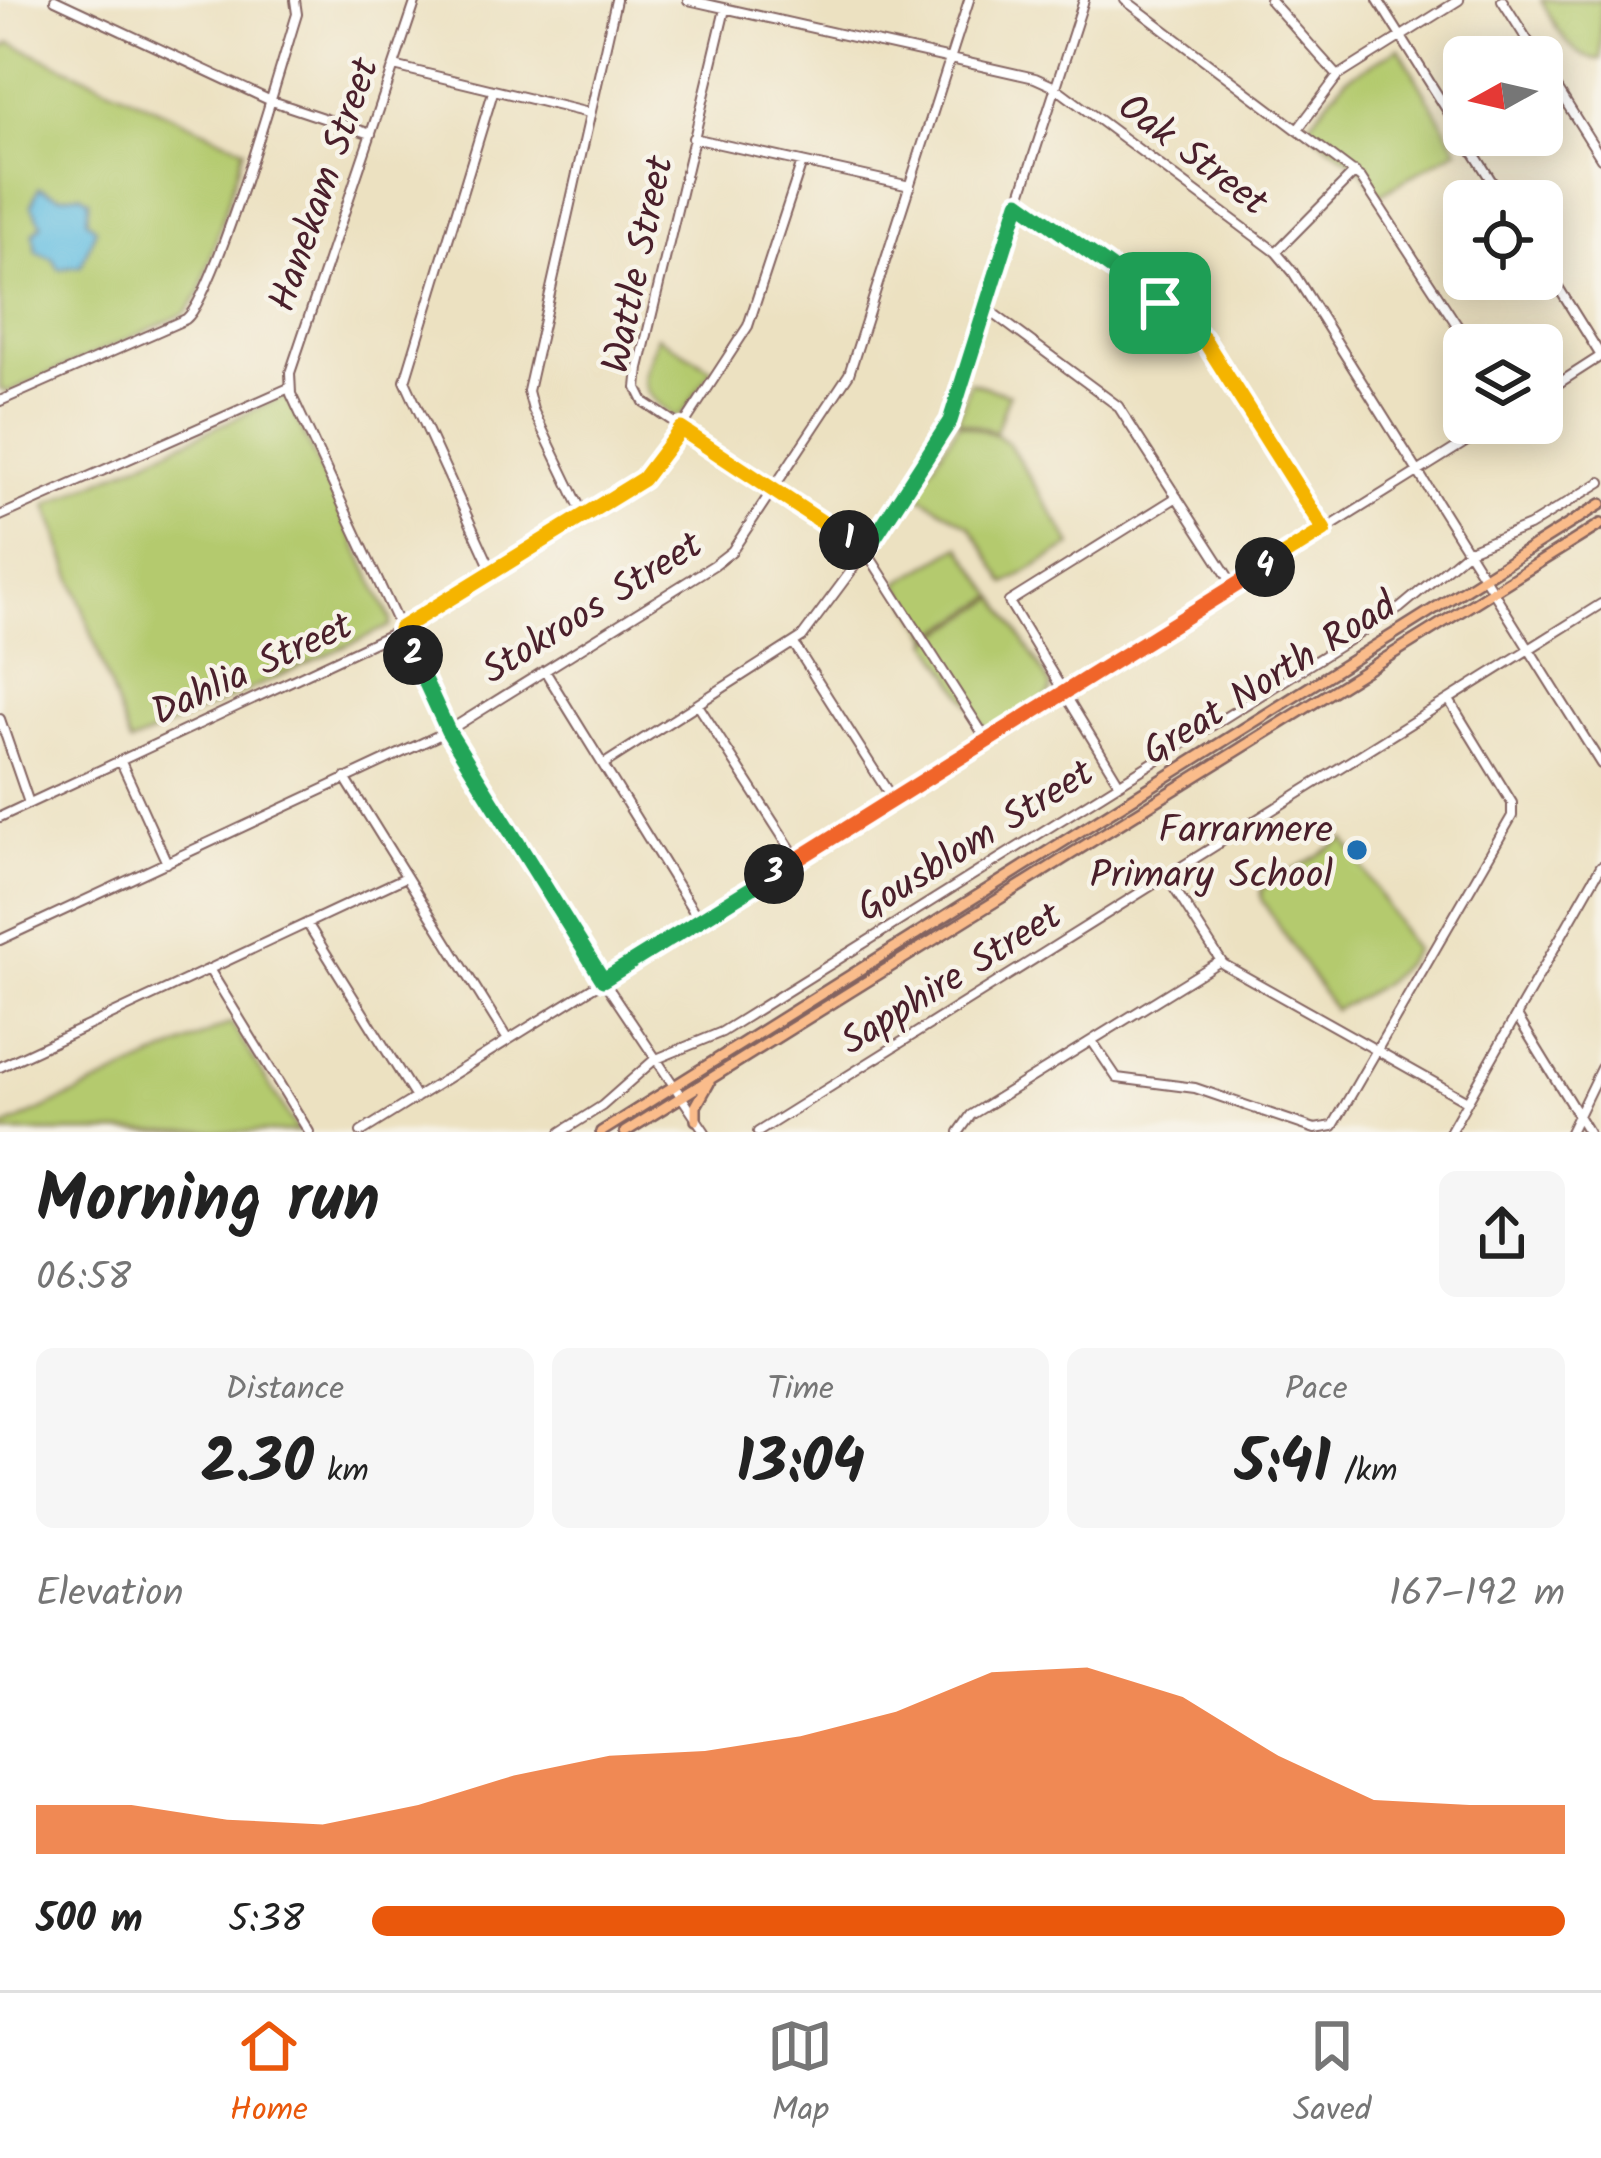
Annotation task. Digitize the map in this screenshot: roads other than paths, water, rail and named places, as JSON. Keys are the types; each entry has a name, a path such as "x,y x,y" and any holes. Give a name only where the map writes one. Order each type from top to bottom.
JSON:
{"main road":[{"name":"Great North Road","path":"601,1132 1601,504"},
{"name":"Great North Road","path":"625,1132 1601,524"},
{"path":"975,896 983,908"},
{"path":"696,1120 700,1095 716,1074"}],"street":[{"path":"55,0 269,100 371,134"},
{"path":"0,401 193,314 205,294 297,14 295,0"},
{"name":"Hanekam Street","path":"290,388 294,361 416,0"},
{"path":"584,516 532,410 528,391 616,0"},
{"name":"Oak Street","path":"688,0 1055,86 1276,251 1601,764"},
{"name":"Stokroos Street","path":"0,940 448,731 732,551 849,374 969,0"},
{"path":"604,764 794,644 866,551 950,421 1084,0"},
{"path":"1125,0 1354,172 1376,196 1457,324"},
{"path":"1270,0 1338,76"},
{"path":"1378,0 1491,180"},
{"path":"1298,129 1338,76 1460,0"},
{"path":"1502,0 1525,36"},
{"name":"Wattle Street","path":"724,9 636,383 640,399 866,551 987,740"},
{"path":"394,66 589,113"},
{"path":"493,92 405,381 494,573"},
{"path":"1563,97 1601,158"},
{"path":"693,138 910,185"},
{"name":"Dahlia Street","path":"0,817 400,629 643,479 748,326 802,162"},
{"path":"1276,251 1354,172"},
{"path":"1019,202 1196,330 1324,530"},
{"path":"1563,295 1601,356 1563,380"},
{"path":"986,308 1118,406 1234,586"},
{"path":"0,516 290,388 448,731 654,1060 705,1132"},
{"path":"361,1132 1463,444"},
{"name":"Gousblom Street","path":"561,1132 608,1101 654,1060 722,1032 1400,608 1469,550 1528,526 1601,482"},
{"path":"1119,783 1009,602 1178,497"},
{"name":"Sapphire Street","path":"758,1132 1601,604"},
{"path":"794,644 893,800"},
{"path":"545,671 699,920"},
{"path":"1092,1041 1118,1078 1195,1088 1319,1130 1336,1123 1512,817 1512,803 1449,700"},
{"path":"698,705 797,860"},
{"path":"0,718 29,802"},
{"path":"121,761 166,863"},
{"path":"345,778 508,1040"},
{"path":"1450,1132 1601,866"},
{"path":"0,1066 406,877"},
{"path":"1167,877 1220,962 1467,1101"},
{"path":"307,923 416,1098"},
{"path":"959,1132 971,1115 1220,962"},
{"path":"209,969 308,1132"},
{"path":"1517,1016 1588,1132"},
{"path":"1570,1132 1601,1068"}],"water":[{"path":"39,188 60,196 80,194 89,200 87,220 96,229 81,266 59,269 53,259 37,252 33,234 42,224 31,205"}],"place":[{"name":"Farrarmere Primary School","path":"1357,850"}]}
